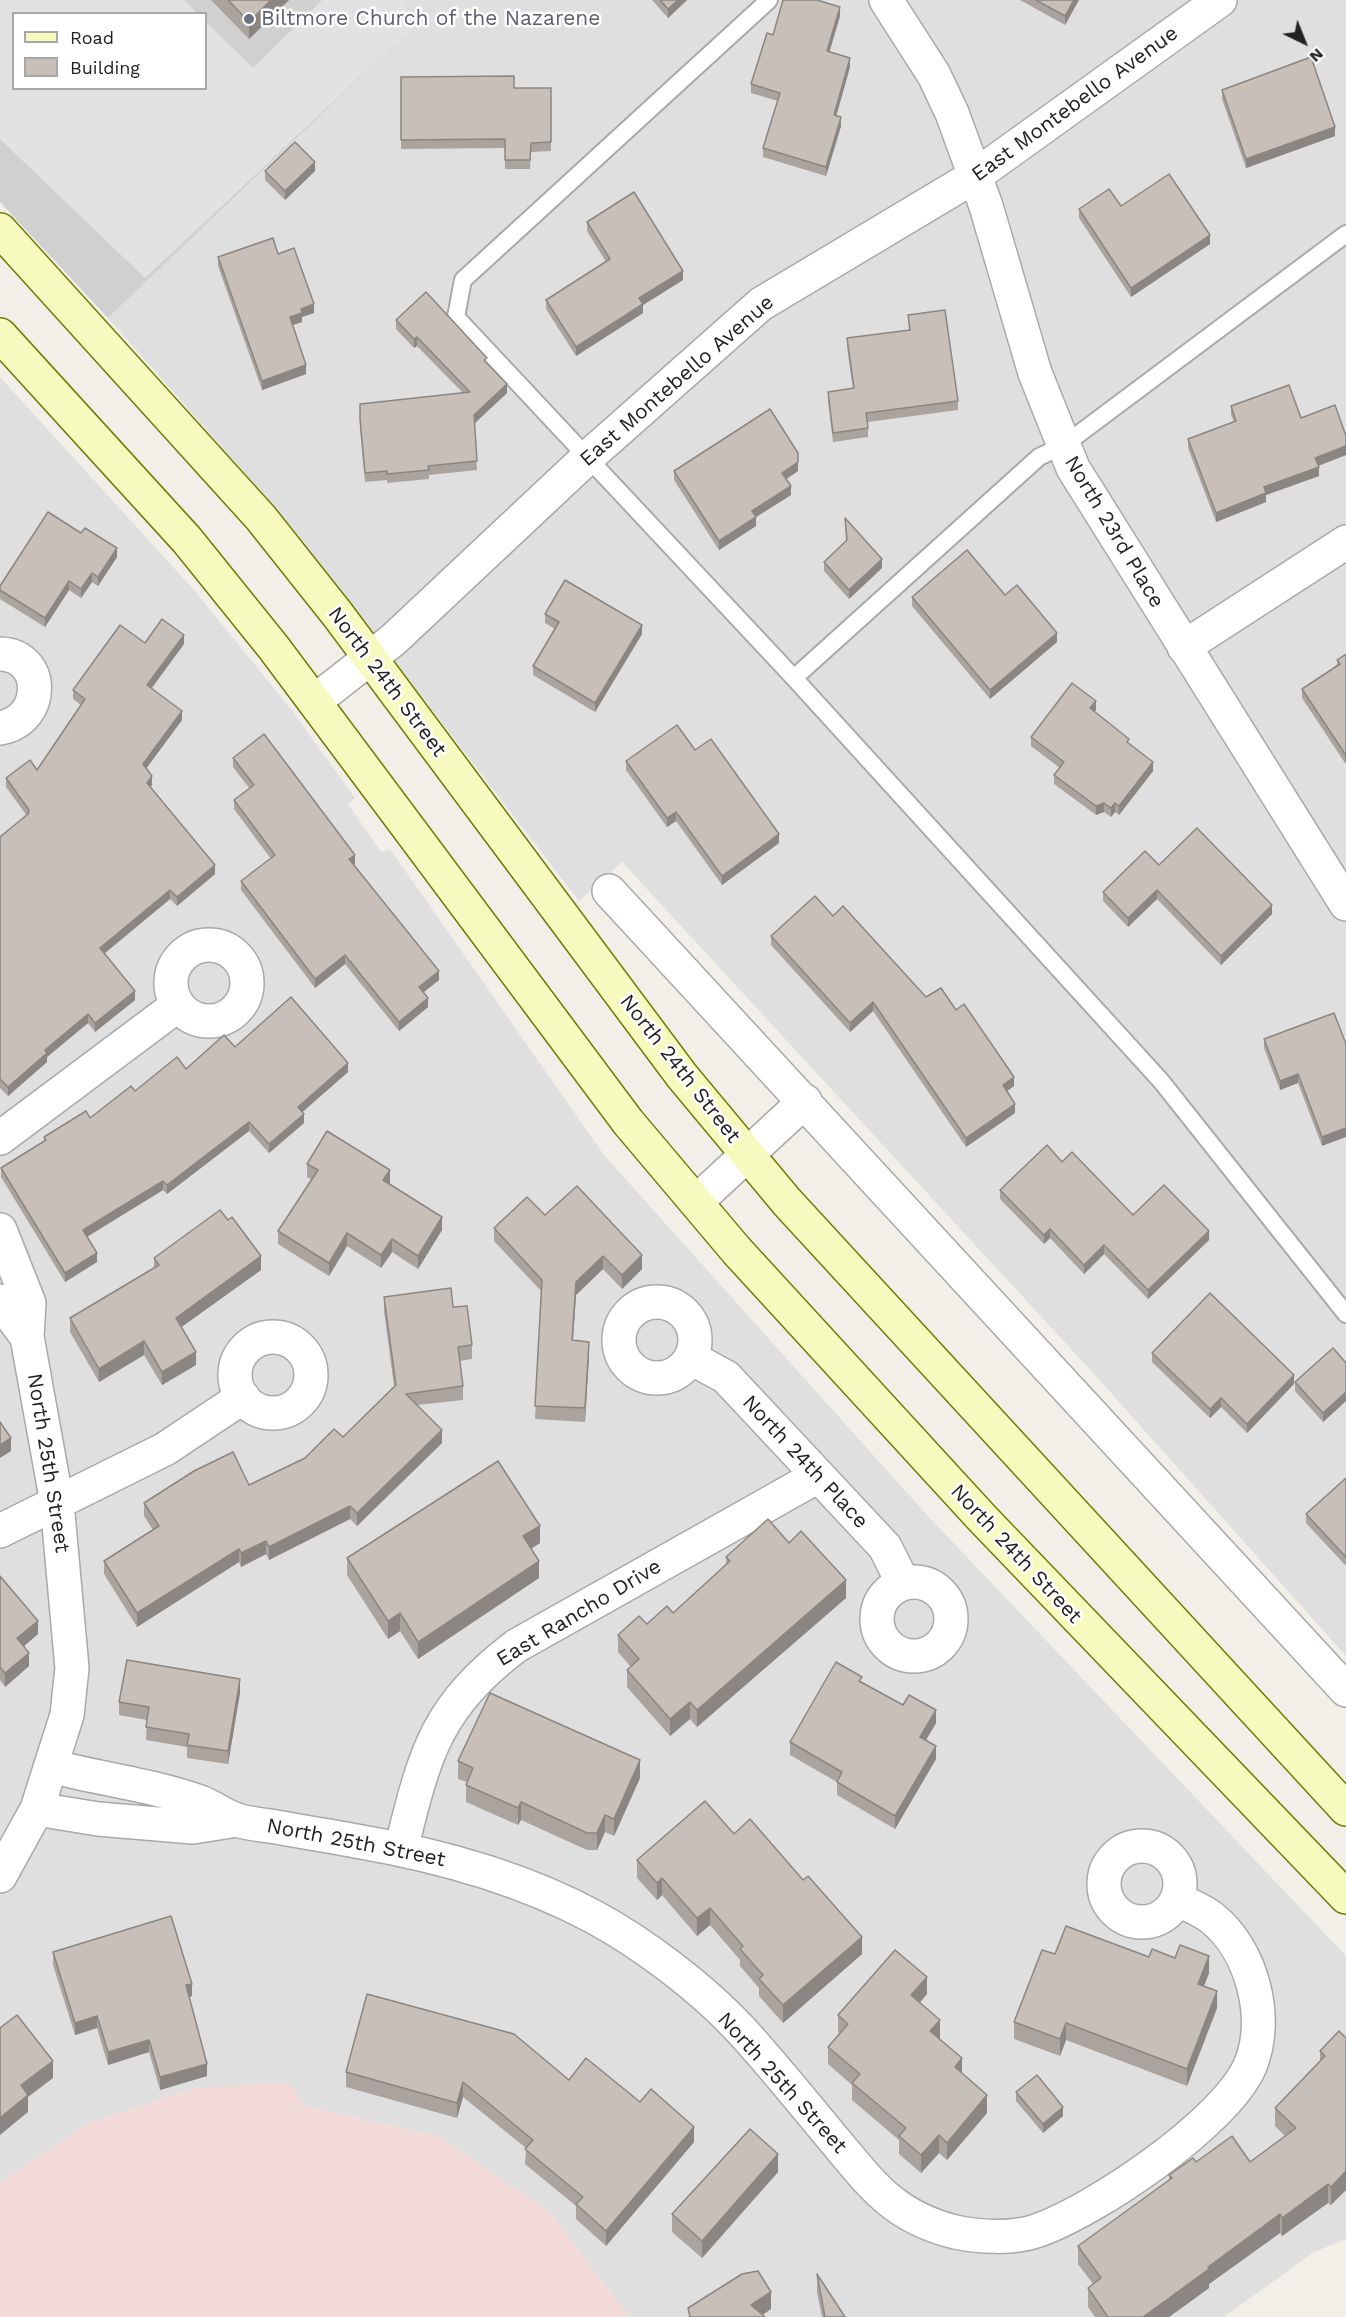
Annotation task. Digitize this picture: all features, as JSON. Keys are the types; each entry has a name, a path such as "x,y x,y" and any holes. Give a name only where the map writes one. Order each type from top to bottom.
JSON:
{"main road":[{"name":"North 24th Street","path":"0,230 261,518 370,658 681,1076 787,1202 1346,1809"},
{"name":"North 24th Street","path":"0,336 187,540 315,701 628,1122 696,1202 775,1293 982,1518 1346,1897"}],"street":[{"name":"North 23rd Place","path":"886,0 934,75 952,113 989,216 1035,373 1072,468 1346,904"},
{"name":"East Montebello Avenue","path":"315,701 393,640 587,458 761,304 975,176 1220,0"},
{"path":"1184,647 1346,542"},
{"path":"0,654 17,658 27,666 35,689 29,712 20,720 0,728"},
{"path":"609,891 1346,1690"},
{"path":"0,1138 178,1005"},
{"name":"North 24th Street","path":"696,1202 805,1101"},
{"name":"North 25th Street","path":"0,1230 29,1303 27,1337 57,1503 72,1668 67,1715 37,1809 98,1819 192,1827 237,1820"},
{"name":"North 25th Street","path":"0,1301 27,1337"},
{"name":"North 24th Place","path":"691,1358 726,1377 885,1547 903,1583"},
{"path":"0,1531 165,1449 243,1397"},
{"name":"East Rancho Drive","path":"401,1849 416,1787 436,1733 455,1702 484,1671 516,1646 818,1476"},
{"name":"North 25th Street","path":"51,1766 201,1802 237,1820 401,1849 489,1872 547,1894 596,1918 661,1960 739,2028 867,2181 917,2219 956,2232 982,2235 1031,2233 1081,2212 1214,2116 1249,2067 1257,2043 1258,2013 1250,1975 1231,1940 1211,1916 1177,1899"},
{"path":"0,1876 37,1809"}],"lane":[{"path":"769,0 463,280 456,317 794,678 1161,1081 1346,1314"},
{"path":"794,678 1038,457 1064,445 1346,234"}],"shaded area":[{"path":"0,0 405,0 410,30 108,318 0,202"},
{"path":"0,0 184,0 196,12 12,12 12,90 207,90 207,23 253,68 322,0 405,0 410,30 145,278 0,139"},
{"path":"405,0 1346,0 1346,1656 1094,1374 622,862 579,901 282,515 108,318 410,30"},
{"path":"0,377 194,590 290,708 355,798 348,804 381,852 390,849 604,1155 926,1514 1346,1956 1346,2239 1314,2252 1224,2317 629,2317 549,2212 440,2137 305,2106 192,2089 87,2124 0,2183"},
{"path":"289,2082 305,2106 440,2137 549,2212 629,2317 0,2317 0,2183 87,2124 192,2089"}],"building":[{"path":"228,0 271,0 249,22"},
{"path":"660,0 678,0 668,9"},
{"path":"783,0 817,0 840,7 827,51 850,58 834,115 841,117 826,167 763,148 780,93 751,84 767,33 773,35"},
{"path":"1036,0 1074,0 1065,16"},
{"path":"1311,57 1335,127 1246,159 1222,90"},
{"path":"514,76 514,88 551,88 551,142 531,143 530,160 505,160 505,139 401,140 401,77"},
{"path":"295,142 315,162 285,191 265,171"},
{"path":"1169,174 1210,235 1131,288 1079,209 1109,189 1121,206"},
{"path":"634,192 683,271 639,298 643,304 576,347 546,300 610,259 587,222"},
{"path":"273,238 278,254 294,248 314,304 301,309 302,313 290,317 306,365 262,381 218,257"},
{"path":"426,292 487,358 484,360 507,384 474,415 477,461 428,466 429,470 387,474 387,471 365,473 360,404 470,392 417,337 414,339 396,320"},
{"path":"945,310 958,401 866,413 868,428 833,433 828,392 854,388 847,338 910,330 908,315"},
{"path":"1289,385 1301,418 1335,405 1346,436 1346,446 1315,458 1319,467 1264,487 1266,493 1216,513 1188,439 1236,421 1231,406"},
{"path":"770,409 798,453 798,462 782,473 791,486 752,511 756,517 719,541 674,471"},
{"path":"48,512 81,533 85,528 117,548 98,577 92,573 81,589 69,581 45,618 0,590 0,586"},
{"path":"845,518 882,559 849,590 824,562 847,540"},
{"path":"967,550 1005,595 1017,585 1057,633 990,690 912,597"},
{"path":"565,580 642,625 595,703 533,666 559,622 545,614"},
{"path":"162,619 184,635 147,685 182,711 143,764 152,776 147,783 215,865 177,897 170,890 100,948 135,991 95,1023 88,1014 45,1050 47,1053 8,1087 0,1079 0,837 28,814 29,810 6,778 30,760 37,770 85,699 73,690 120,625 145,643"},
{"path":"1346,654 1345,754 1302,689 1340,664 1337,660"},
{"path":"1072,683 1096,701 1090,708 1129,739 1127,742 1153,762 1119,806 1115,803 1111,808 1104,803 1096,806 1054,775 1064,762 1031,737"},
{"path":"677,725 695,750 711,739 779,834 722,876 676,812 667,818 626,761"},
{"path":"264,734 355,855 349,859 439,971 419,987 428,998 399,1022 345,955 315,979 241,881 275,855 234,800 254,785 233,758"},
{"path":"1197,828 1272,905 1221,956 1157,890 1128,918 1103,892 1145,851 1159,865"},
{"path":"815,896 833,916 843,906 926,997 941,988 956,1010 964,1004 1014,1077 1003,1085 1015,1104 966,1138 873,1002 850,1023 771,936"},
{"path":"291,997 348,1063 298,1107 304,1114 269,1144 249,1122 167,1185 163,1181 83,1230 97,1253 65,1273 1,1168 46,1140 44,1137 86,1111 90,1118 131,1086 135,1091 177,1057 186,1069 224,1035 235,1047"},
{"path":"1334,1013 1346,1044 1346,1128 1322,1137 1298,1074 1280,1081 1264,1039"},
{"path":"327,1131 390,1170 383,1180 442,1217 418,1256 392,1239 381,1255 347,1233 329,1263 278,1231 318,1170 307,1164"},
{"path":"1047,1145 1062,1162 1072,1152 1133,1215 1164,1185 1209,1231 1148,1290 1104,1245 1084,1265 1050,1229 1044,1235 1000,1190"},
{"path":"577,1186 642,1255 622,1275 603,1256 576,1282 572,1340 589,1342 585,1408 535,1406 542,1280 494,1228 527,1197 545,1215"},
{"path":"220,1210 228,1220 232,1217 261,1256 176,1318 196,1352 162,1372 144,1341 99,1369 70,1318 159,1265 154,1258"},
{"path":"451,1288 453,1307 467,1306 472,1345 458,1347 463,1386 406,1394 442,1430 357,1513 350,1506 269,1547 266,1541 241,1553 239,1549 137,1613 104,1561 159,1526 144,1503 194,1471 233,1452 249,1485 305,1458 334,1429 343,1437 396,1385 384,1297"},
{"path":"1210,1293 1294,1375 1247,1424 1221,1398 1210,1409 1152,1353"},
{"path":"1333,1348 1346,1363 1346,1392 1323,1413 1295,1382"},
{"path":"0,1422 11,1438 0,1445"},
{"path":"498,1461 540,1526 523,1536 539,1561 418,1642 400,1613 388,1621 347,1558"},
{"path":"1346,1478 1346,1557 1306,1514"},
{"path":"768,1519 789,1543 801,1531 846,1580 697,1710 690,1702 670,1719 627,1670 639,1659 618,1635 639,1616 647,1624 667,1606 673,1613 730,1561 726,1557"},
{"path":"0,1576 38,1621 17,1638 29,1653 5,1673 0,1667"},
{"path":"127,1660 240,1679 228,1751 187,1745 189,1734 146,1727 149,1707 119,1702"},
{"path":"836,1662 862,1677 859,1681 903,1705 909,1695 936,1710 920,1737 936,1746 895,1816 837,1782 842,1772 790,1742"},
{"path":"490,1693 640,1760 614,1819 605,1815 597,1833 587,1833 521,1802 518,1808 466,1785 473,1768 458,1761"},
{"path":"705,1801 734,1834 750,1819 803,1880 808,1876 862,1937 783,2005 759,1979 763,1975 740,1949 743,1946 710,1908 697,1918 662,1878 657,1883 637,1860"},
{"path":"171,1916 192,1984 186,1985 207,2064 160,2077 149,2040 108,2052 97,2016 75,2023 53,1952"},
{"path":"1066,1926 1149,1957 1152,1949 1175,1958 1180,1945 1209,1956 1198,1984 1217,1991 1187,2069 1066,2023 1060,2039 1014,2022 1042,1950 1055,1954"},
{"path":"895,1950 927,1977 911,1995 940,2020 930,2031 962,2058 955,2067 987,2095 947,2143 939,2135 921,2155 899,2136 906,2128 852,2083 860,2074 828,2047 848,2024 838,2015"},
{"path":"367,1994 514,2034 569,2080 586,2058 640,2102 651,2089 694,2127 606,2231 576,2204 583,2197 525,2149 533,2140 463,2082 457,2103 346,2072"},
{"path":"17,2015 53,2061 21,2085 28,2095 0,2118 0,2028"},
{"path":"1339,2031 1346,2038 1346,2171 1331,2187 1328,2184 1282,2218 1280,2214 1143,2317 1108,2317 1088,2288 1101,2278 1078,2246 1172,2178 1169,2175 1193,2158 1196,2162 1232,2136 1250,2162 1296,2128 1275,2108 1325,2056 1320,2051"},
{"path":"1037,2075 1063,2107 1043,2124 1016,2092"},
{"path":"750,2129 778,2154 702,2241 672,2214"},
{"path":"758,2271 771,2292 751,2305 765,2317 690,2317 688,2308 742,2274"},
{"path":"817,2274 845,2317 825,2317"}],"place":[{"name":"Biltmore Church of the Nazarene","path":"249,19"}]}
